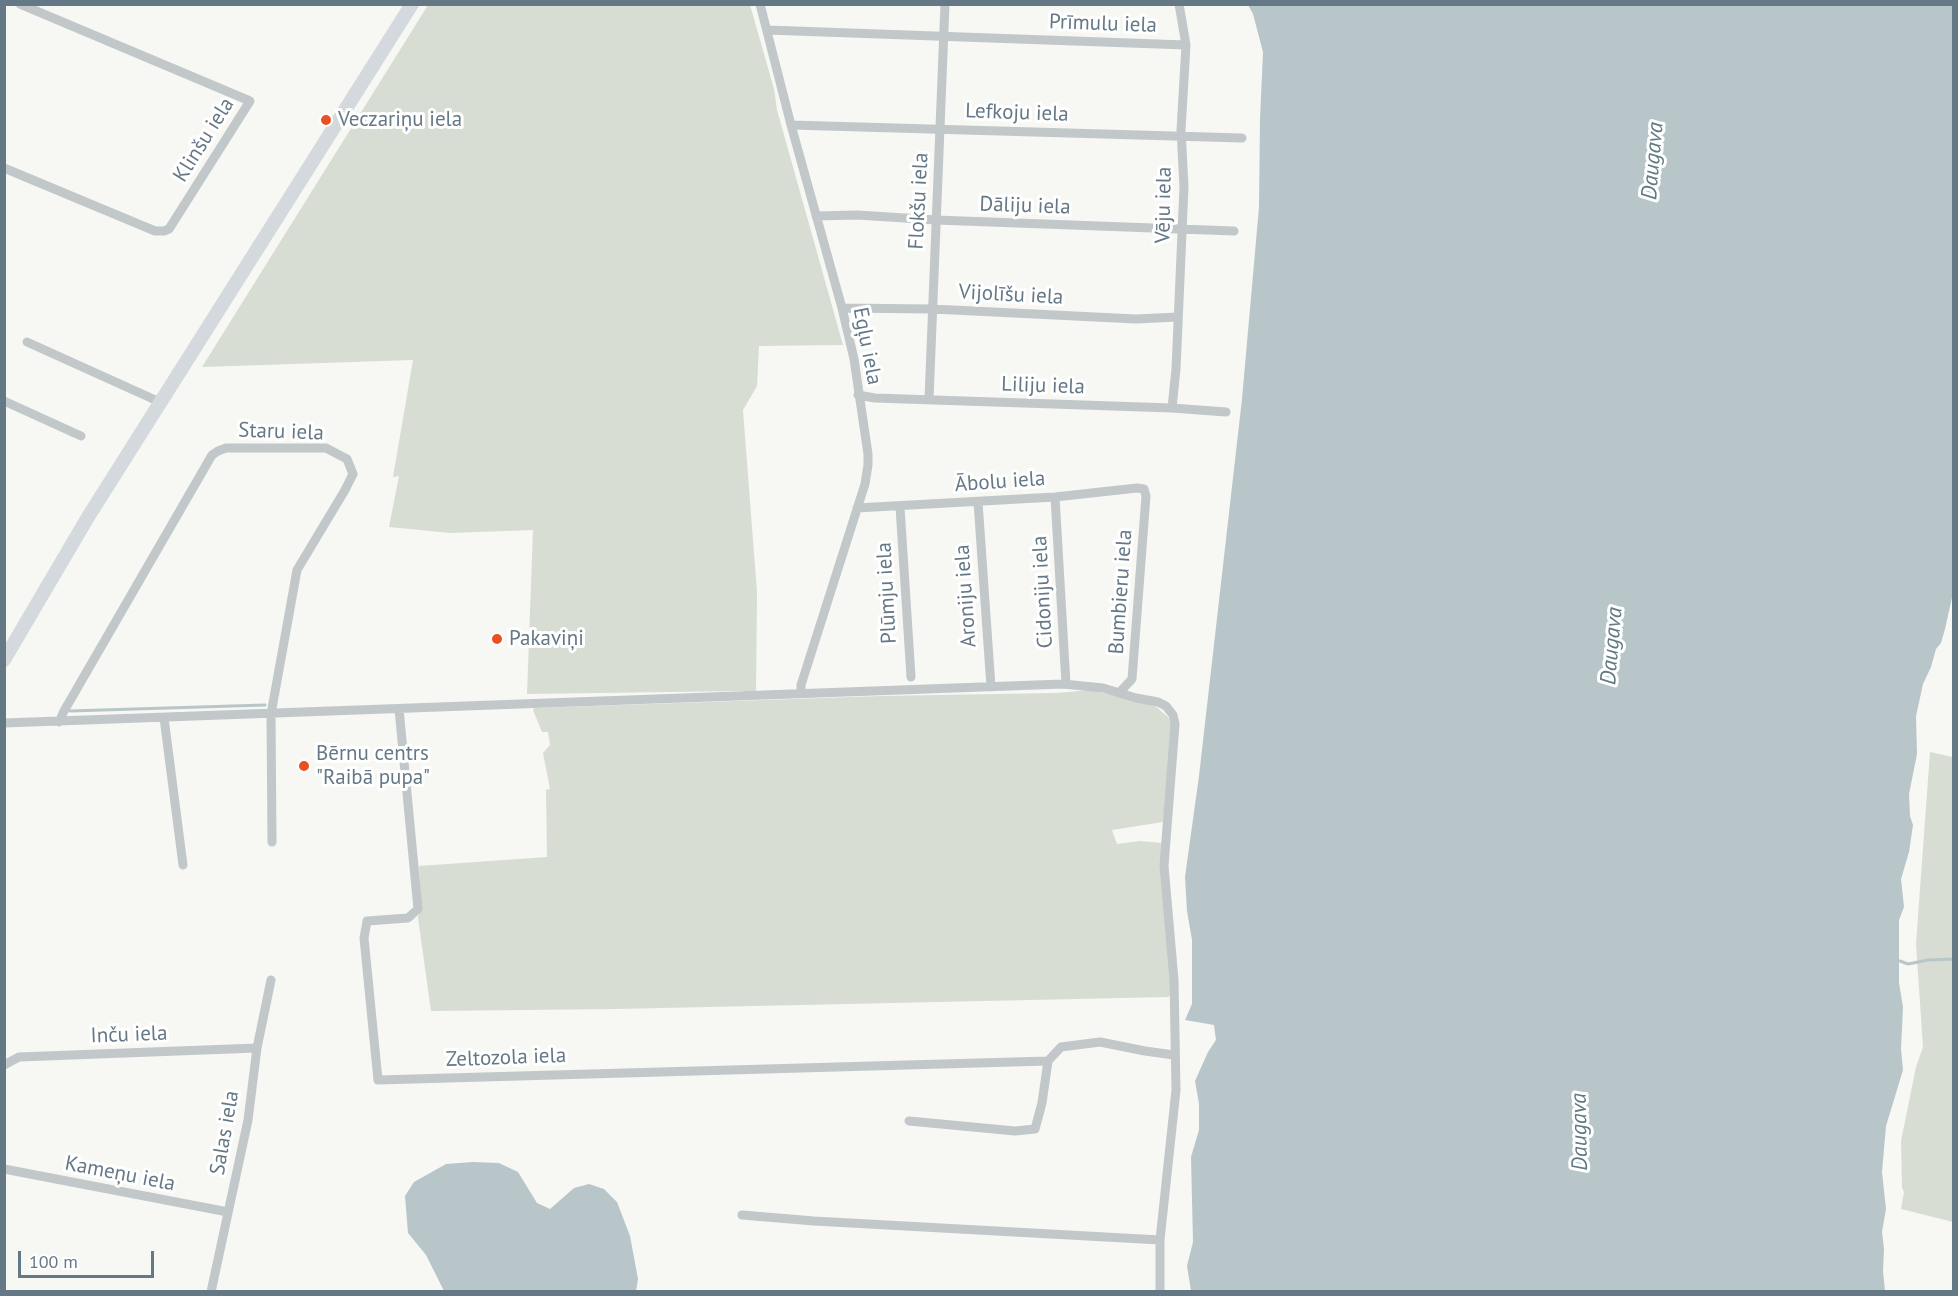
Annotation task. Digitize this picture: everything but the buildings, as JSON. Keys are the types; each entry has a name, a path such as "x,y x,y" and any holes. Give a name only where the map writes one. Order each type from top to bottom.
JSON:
{"main road":[{"path":"4,660 8,644 412,4"}],"street":[{"name":"Klinšu iela","path":"4,168 155,231 164,231 169,229 250,101 21,4"},
{"name":"Egļu iela","path":"760,4 854,359 868,465 865,484 801,685 801,693"},
{"name":"Flokšu iela","path":"929,399 945,4"},
{"name":"Vēju iela","path":"1172,408 1184,187 1182,136 1186,45 1179,4"},
{"name":"Prīmulu iela","path":"767,30 1186,45"},
{"name":"Lefkoju iela","path":"791,125 1242,138"},
{"name":"Dāliju iela","path":"816,216 857,215 1234,231"},
{"name":"Vijolīšu iela","path":"842,308 932,309 1136,319 1178,317"},
{"path":"27,342 162,403"},
{"name":"Liliju iela","path":"858,395 875,398 1172,408 1226,412"},
{"path":"4,401 81,436"},
{"name":"Staru iela","path":"59,722 212,455 226,448 326,448 346,459 353,474 297,570 271,714"},
{"name":"Ābolu iela","path":"857,508 1055,497 1144,489"},
{"name":"Bumbieru iela","path":"1119,693 1132,679 1146,496 1144,489"},
{"name":"Cidoniju iela","path":"1055,497 1066,684"},
{"name":"Aroniju iela","path":"978,502 991,687"},
{"name":"Plūmju iela","path":"900,507 910,676"},
{"path":"4,723 1066,684 1088,685 1158,702 1166,706 1173,715 1175,737 1164,866 1174,980 1176,1090 1160,1240 1160,1292"},
{"name":"Zeltozola iela","path":"399,709 418,909 408,918 367,921 364,938 378,1080 1048,1061"},
{"path":"271,714 272,842"},
{"path":"164,718 183,865"},
{"name":"Salas iela","path":"211,1292 248,1120 257,1048 271,980"},
{"path":"909,1120 1016,1131 1035,1130 1042,1103 1048,1061 1061,1047 1100,1042 1146,1052 1174,1055"},
{"name":"Inču iela","path":"4,1065 19,1057 257,1048"},
{"name":"Kameņu iela","path":"4,1169 228,1212"},
{"path":"742,1215 826,1222 1160,1240"}],"shaded area":[{"path":"428,5 750,5 843,345 759,346 757,386 743,410 757,592 756,693 740,691 527,694 533,530 450,533 389,527 399,476 393,477 413,360 202,367"},
{"path":"1092,690 1155,706 1168,717 1173,729 1163,822 1112,830 1117,844 1140,841 1162,843 1172,994 1168,997 431,1011 418,918 421,904 419,866 547,857 546,790 550,789 543,753 550,745 548,732 542,732 534,708 880,696 1056,693"},
{"path":"1930,752 1953,757 1953,1222 1901,1209 1904,1192 1901,1141 1916,1067 1923,1047 1916,944"}],"water":[{"name":"Daugava","path":"1248,5 1953,5 1953,593 1941,643 1936,649 1923,684 1916,716 1917,754 1909,794 1910,816 1913,825 1909,852 1901,879 1904,907 1899,920 1903,1070 1886,1126 1882,1172 1886,1209 1882,1232 1885,1291 1191,1291 1187,1266 1193,1242 1191,1157 1199,1130 1199,1104 1195,1081 1216,1040 1214,1025 1185,1020 1192,1004 1192,940 1185,877 1199,776 1242,399 1259,207 1263,52 1253,14"},
{"path":"499,1163 518,1172 537,1203 550,1209 574,1188 589,1184 604,1189 617,1202 630,1236 638,1279 636,1291 444,1291 426,1255 408,1233 405,1196 414,1182 446,1164"}],"waterway":[{"path":"70,711 265,705"},
{"path":"1900,961 1908,964 1928,960 1954,959"}],"place":[{"name":"Veczariņu iela","path":"326,120"},
{"name":"Pakaviņi","path":"497,639"},
{"name":"Bērnu centrs \"Raibā pupa\"","path":"304,766"}]}
